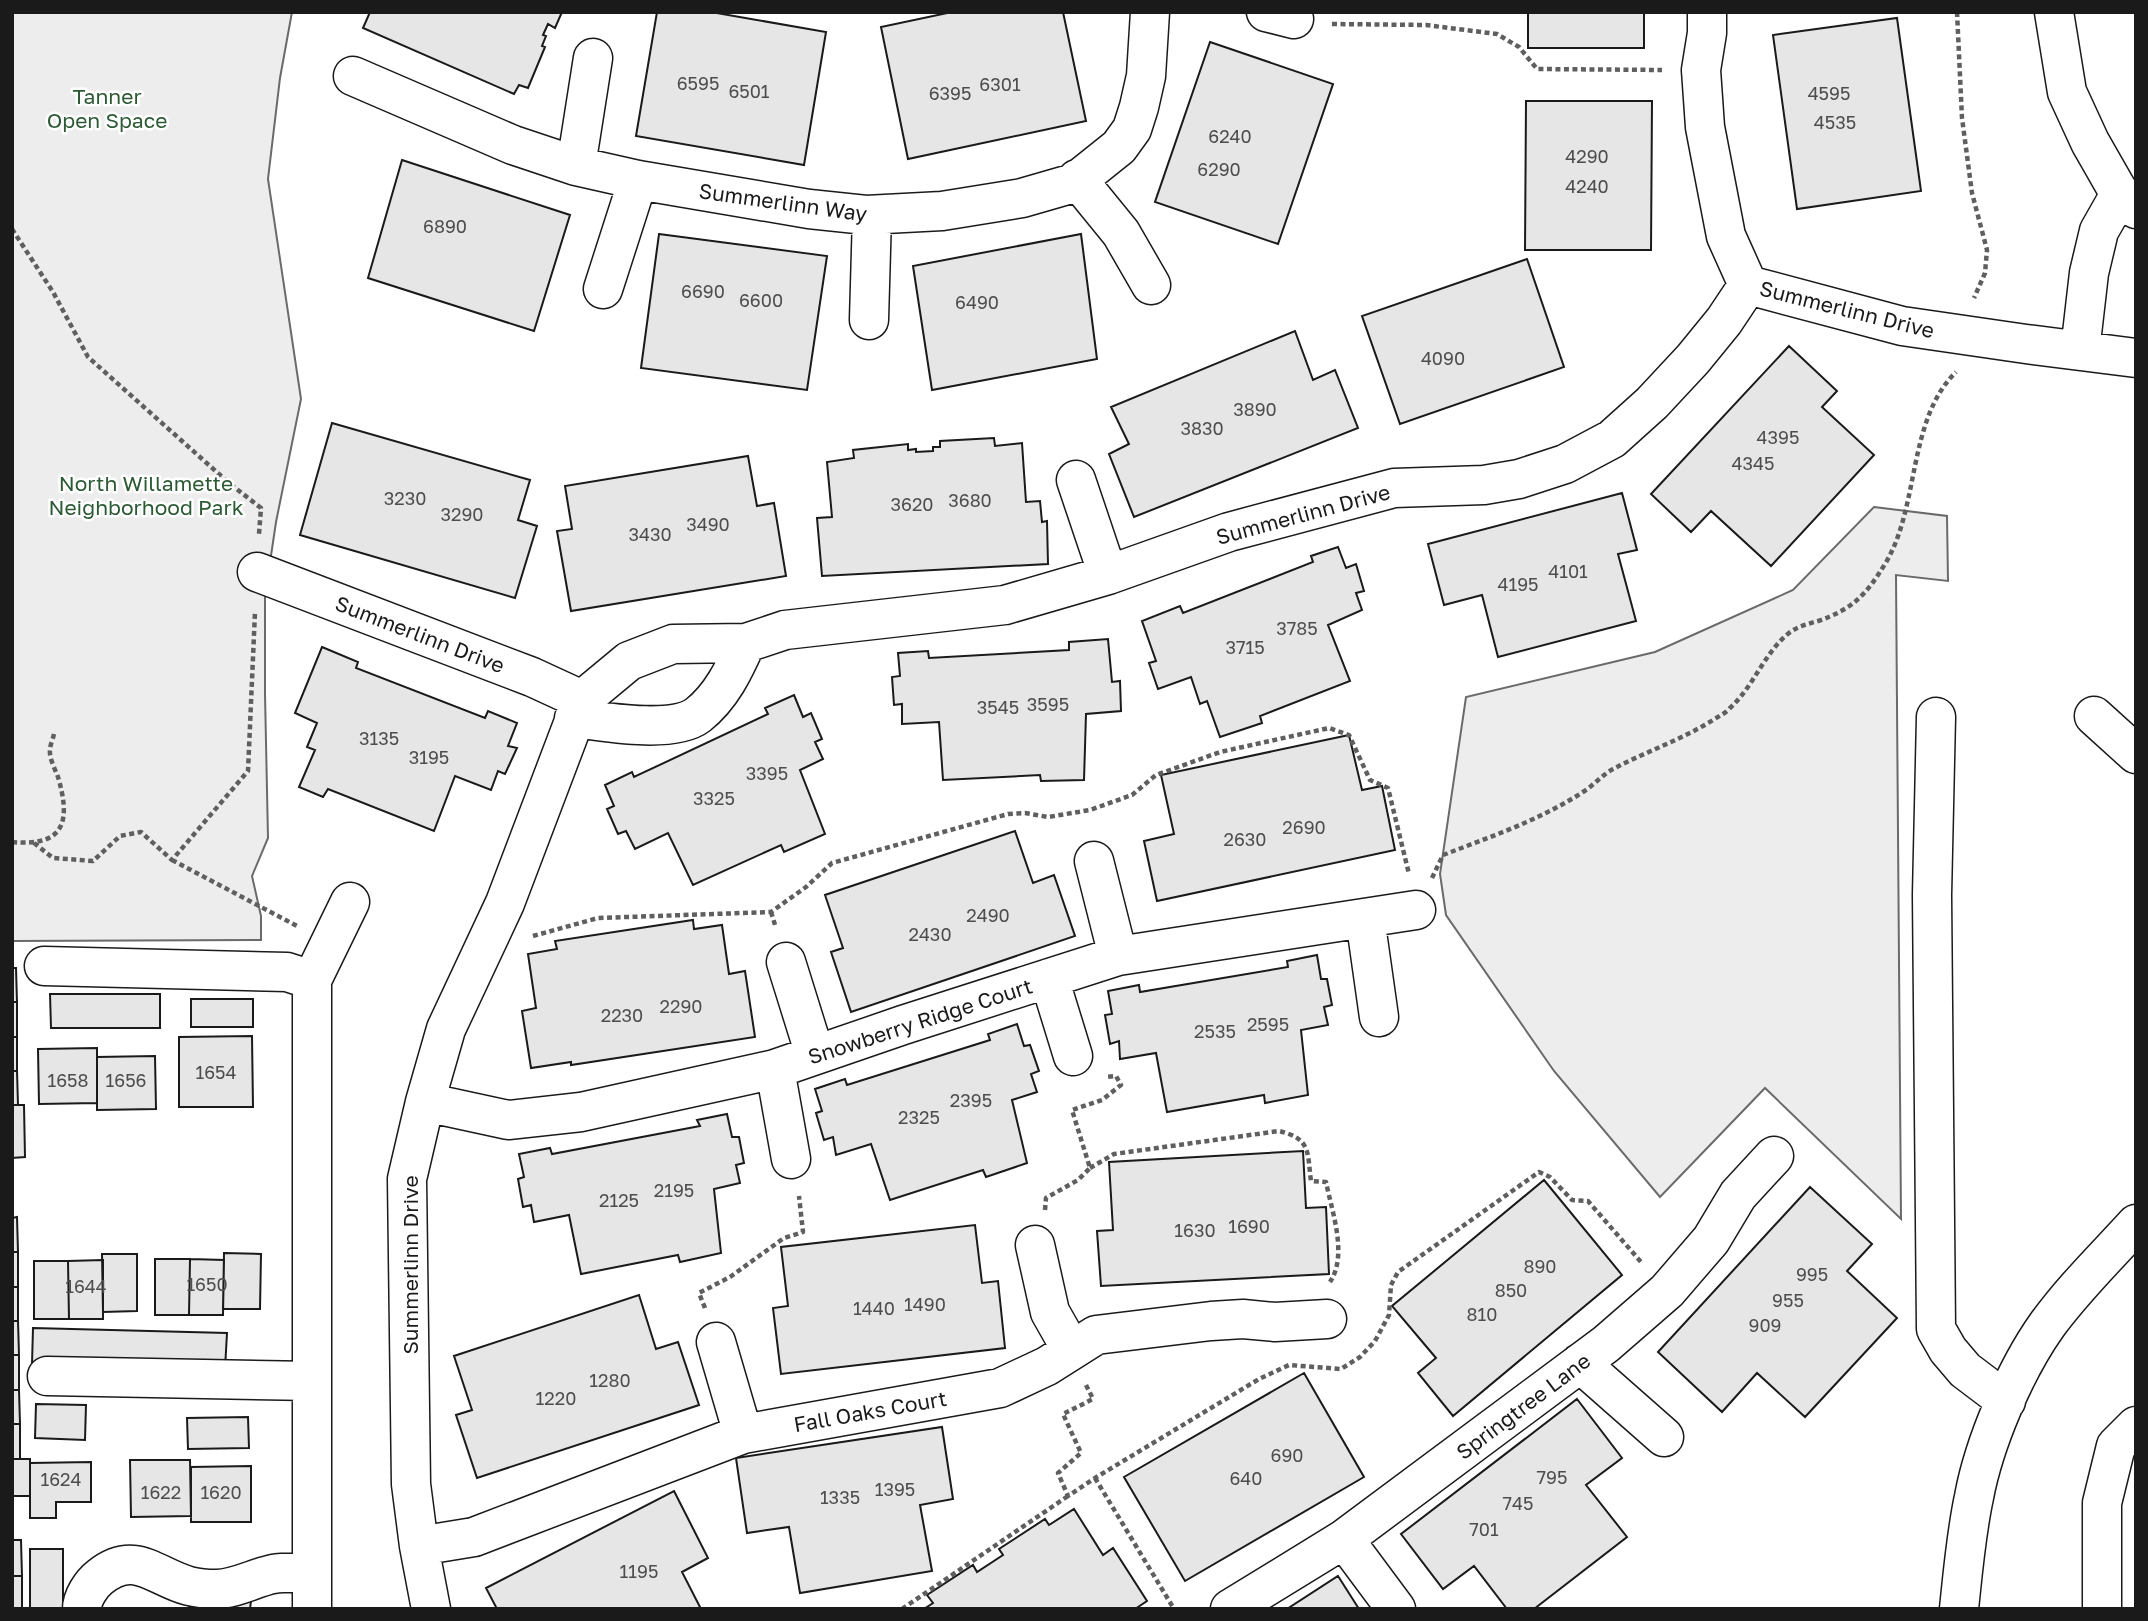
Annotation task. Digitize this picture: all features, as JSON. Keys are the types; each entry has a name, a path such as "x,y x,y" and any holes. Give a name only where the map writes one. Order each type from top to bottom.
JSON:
{"street":[{"name":"Summerlinn Way","path":"353,76 513,145 576,166 638,180 808,209 872,215 942,211 1022,198 1074,183 1119,147 1132,129 1146,76 1150,12"},
{"path":"1707,12 1707,33 1701,70 1705,127 1726,236 1748,285"},
{"path":"2054,12 2067,92 2090,142 2128,201 2099,231 2089,273 2080,351"},
{"path":"576,166 593,58"},
{"path":"1077,179 1121,233 1151,285"},
{"path":"603,289 638,180"},
{"path":"869,320 872,215"},
{"name":"Summerlinn Drive","path":"431,1609 411,1484 407,1179 446,1029 505,902 578,709 629,661 673,644 746,643 785,630 1005,605 1108,575 1229,531 1394,488 1484,485 1518,479 1565,464 1612,439 1652,403 1724,321 1748,285 1902,326 2136,358"},
{"path":"1076,480 1108,575"},
{"name":"Summerlinn Drive","path":"257,572 532,677 578,709"},
{"path":"578,709 630,724 666,726 696,717 718,695 734,670 746,643"},
{"path":"2094,716 2136,754"},
{"path":"1936,717 1932,908 1936,1329 1948,1350 1965,1370 2006,1401"},
{"path":"1094,861 1118,956"},
{"path":"82,1609 82,1603 94,1582 112,1567 132,1565 154,1569 189,1586 217,1589 250,1583 273,1574 311,1591 312,980 350,902"},
{"name":"Snowberry Ridge Court","path":"425,1102 508,1120 582,1112 775,1069 1118,956 1416,910"},
{"path":"1365,918 1379,1017"},
{"path":"786,962 815,1055"},
{"path":"44,966 287,972 312,980"},
{"path":"1049,978 1073,1056"},
{"path":"775,1069 791,1159"},
{"name":"Springtree Lane","path":"1230,1609 1343,1539 1606,1344 1667,1291 1711,1240 1738,1195 1774,1156"},
{"path":"1959,1609 1974,1495 1986,1453 2023,1364 2071,1294 2136,1224"},
{"path":"1035,1245 1050,1312 1071,1349"},
{"name":"Fall Oaks Court","path":"419,1546 474,1537 743,1434 1000,1388 1046,1366 1096,1335 1161,1326 1243,1320 1275,1322 1327,1319"},
{"path":"716,1342 743,1434"},
{"path":"1580,1363 1664,1437"},
{"path":"47,1376 312,1381"},
{"path":"2102,1609 2102,1503 2116,1446 2136,1426"},
{"path":"1343,1539 1396,1609"}],"path":[{"path":"1957,12 1962,118 1972,193 1987,250 1985,273 1973,303"},
{"path":"1280,15 1325,24 1426,24 1497,34 1518,47 1537,69 1701,70"},
{"path":"12,229 53,292 88,357 229,483 261,508 248,771 172,860"},
{"path":"1416,910 1443,855 1538,817 1584,792 1610,771 1704,726 1730,709 1753,681 1772,648 1791,632 1802,625 1847,609 1864,595 1886,562 1903,525 1923,433 1936,401 1946,381 1962,365"},
{"path":"488,940 512,950 535,935 598,918 771,912 806,887 832,863 1008,814 1025,813 1048,817 1090,810 1132,795 1156,775 1220,752 1329,728 1349,735 1370,780 1388,788 1416,910"},
{"path":"12,842 46,841 58,831 62,822 64,799 49,752 54,734"},
{"path":"34,843 53,858 93,861 120,836 141,832 172,860 329,943"},
{"path":"1073,1056 1083,1087 1092,1085 1103,1077 1116,1076 1121,1085 1102,1100 1072,1110 1090,1168"},
{"path":"1035,1245 1034,1240 1043,1239 1046,1198 1078,1180 1090,1168 1114,1154 1279,1131 1296,1135 1306,1147 1311,1181 1325,1182 1340,1252 1335,1275 1326,1288 1327,1319"},
{"path":"716,1342 699,1293 730,1277 785,1238 803,1233 791,1159"},
{"path":"1095,1478 1174,1609"},
{"path":"902,1609 1068,1496"}],"green space":[{"name":"North Willamette Neighborhood Park","path":"12,12 292,12 280,78 268,179 301,399 276,522 265,596 268,838 252,876 261,916 261,940 12,941"},
{"path":"1874,507 1947,516 1948,581 1896,575 1901,1219 1765,1088 1660,1197 1554,1071 1446,915 1440,874 1466,697 1655,652 1793,590"}],"building":[{"path":"370,12 562,12 555,28 548,24 543,35 546,36 542,46 545,47 528,88 519,85 514,94 363,28"},
{"path":"657,12 711,12 826,32 804,165 636,136"},
{"path":"952,12 1063,12 1086,121 908,159 881,27"},
{"path":"1528,12 1644,12 1644,48 1528,48"},
{"path":"1897,18 1921,191 1797,209 1773,35"},
{"path":"1210,42 1333,84 1278,244 1155,202"},
{"path":"1526,101 1652,101 1651,250 1525,250"},
{"path":"402,160 570,215 534,331 368,278"},
{"path":"659,234 827,256 807,390 641,368"},
{"path":"1081,234 1097,359 932,390 913,266"},
{"path":"1527,259 1564,367 1400,424 1362,316"},
{"path":"1295,331 1313,380 1335,370 1358,428 1134,517 1109,454 1129,444 1111,407"},
{"path":"1789,346 1837,391 1822,407 1874,455 1771,566 1711,511 1691,532 1651,494"},
{"path":"332,423 530,480 518,520 537,526 515,598 300,535"},
{"path":"994,438 995,446 1022,443 1026,502 1040,501 1042,522 1047,521 1048,564 822,576 817,518 832,517 827,462 854,458 853,450 908,444 908,450 933,451 933,447 940,447 940,441"},
{"path":"748,456 757,506 774,503 786,576 571,611 557,531 572,529 565,486"},
{"path":"1622,493 1637,550 1618,554 1636,621 1498,657 1482,595 1444,605 1428,544"},
{"path":"1338,547 1346,568 1356,564 1364,591 1356,593 1362,610 1328,625 1350,681 1260,716 1262,723 1220,737 1207,701 1200,704 1191,677 1158,689 1149,663 1156,661 1142,621 1180,606 1183,613 1313,562 1311,556"},
{"path":"1108,639 1112,682 1120,681 1121,711 1086,714 1084,780 1041,781 1040,775 943,780 939,722 902,724 902,704 894,705 892,677 900,676 898,653 928,651 929,658 1069,650 1069,642"},
{"path":"322,647 358,662 356,668 485,718 488,711 517,723 508,746 517,748 505,774 498,771 491,790 455,776 434,831 328,789 323,797 299,787 315,750 307,747 317,723 295,713"},
{"path":"794,695 803,717 811,713 822,739 815,742 823,759 800,770 825,834 784,852 781,845 693,885 668,833 635,849 626,831 618,834 607,809 614,806 605,785 632,772 634,777 768,714 765,708"},
{"path":"1349,735 1362,790 1382,786 1395,850 1157,901 1144,841 1174,834 1161,775"},
{"path":"1015,831 1033,883 1054,875 1075,936 851,1012 831,952 843,948 825,895"},
{"path":"693,920 694,929 722,925 729,974 745,971 755,1037 571,1065 571,1062 531,1068 522,1011 536,1008 528,954 557,949 555,941"},
{"path":"1317,955 1321,979 1327,979 1332,1005 1324,1007 1328,1025 1301,1030 1308,1095 1265,1103 1264,1095 1167,1112 1156,1053 1120,1059 1119,1041 1110,1044 1105,1015 1112,1014 1108,991 1139,985 1140,992 1288,967 1287,961"},
{"path":"12,968 16,968 17,1002 12,1002"},
{"path":"50,994 160,994 160,1028 51,1028"},
{"path":"191,999 253,999 253,1027 191,1027"},
{"path":"12,1002 17,1002 17,1037 12,1037"},
{"path":"1017,1024 1024,1046 1030,1045 1039,1071 1031,1074 1037,1092 1012,1100 1027,1163 986,1177 983,1170 890,1200 871,1144 836,1155 833,1137 824,1140 816,1113 822,1111 815,1089 845,1079 847,1085 990,1040 988,1034"},
{"path":"252,1036 253,1107 179,1107 179,1037"},
{"path":"12,1037 17,1037 17,1071 12,1071"},
{"path":"97,1048 97,1103 39,1104 38,1049"},
{"path":"155,1056 156,1109 97,1110 97,1057"},
{"path":"12,1071 17,1071 18,1105 12,1105"},
{"path":"12,1105 24,1105 25,1157 12,1158"},
{"path":"727,1114 732,1137 739,1137 744,1163 736,1165 740,1183 714,1189 721,1253 680,1262 678,1255 581,1274 569,1215 534,1222 531,1205 523,1207 518,1179 524,1177 519,1154 550,1148 552,1154 700,1126 697,1120"},
{"path":"1303,1151 1306,1208 1326,1207 1329,1274 1101,1286 1097,1231 1113,1230 1109,1162"},
{"path":"1544,1180 1622,1275 1453,1416 1418,1373 1436,1358 1392,1306"},
{"path":"1810,1187 1872,1244 1847,1271 1897,1318 1805,1417 1757,1373 1722,1412 1658,1352"},
{"path":"17,1217 18,1252 12,1252 12,1218"},
{"path":"975,1225 982,1283 998,1281 1005,1348 781,1374 773,1308 788,1306 781,1247"},
{"path":"12,1252 18,1252 18,1287 12,1287"},
{"path":"224,1253 261,1254 260,1309 223,1309"},
{"path":"102,1254 137,1254 137,1311 103,1312"},
{"path":"155,1259 190,1259 189,1315 155,1315"},
{"path":"190,1259 224,1260 223,1315 189,1315"},
{"path":"103,1260 103,1319 69,1319 68,1261"},
{"path":"34,1261 68,1261 69,1319 34,1319"},
{"path":"12,1287 18,1287 18,1321 12,1321"},
{"path":"639,1295 656,1349 678,1342 699,1405 477,1478 456,1415 472,1410 454,1356"},
{"path":"12,1321 18,1321 19,1355 12,1355"},
{"path":"33,1328 227,1333 225,1369 32,1364"},
{"path":"12,1355 19,1355 19,1390 12,1390"},
{"path":"1304,1373 1364,1477 1185,1581 1124,1477"},
{"path":"12,1390 19,1390 20,1424 12,1424"},
{"path":"1577,1399 1622,1458 1586,1485 1627,1537 1534,1609 1507,1609 1474,1566 1443,1589 1401,1534"},
{"path":"36,1404 86,1405 85,1440 35,1438"},
{"path":"248,1417 249,1448 188,1449 187,1418"},
{"path":"12,1424 20,1424 20,1459 12,1459"},
{"path":"942,1427 953,1499 920,1505 932,1571 800,1593 789,1527 747,1533 736,1458"},
{"path":"12,1459 30,1459 30,1496 12,1496"},
{"path":"130,1460 190,1460 191,1516 131,1517"},
{"path":"91,1462 91,1502 56,1502 56,1518 30,1518 30,1463"},
{"path":"251,1466 251,1522 191,1522 191,1467"},
{"path":"674,1491 708,1558 682,1572 701,1609 497,1609 486,1588"},
{"path":"1074,1509 1103,1555 1113,1548 1147,1601 1135,1609 924,1609 933,1603 927,1595 973,1565 977,1572 1003,1555 999,1549 1045,1519 1049,1525"},
{"path":"12,1540 21,1540 22,1576 12,1576"},
{"path":"30,1549 63,1549 63,1609 30,1609"},
{"path":"12,1576 22,1576 22,1609 12,1609"},
{"path":"1338,1576 1359,1609 1287,1609"},
{"path":"189,1601 251,1601 250,1609 189,1609"}],"park label":[{"name":"Tanner Open Space","path":"107,108"}]}
